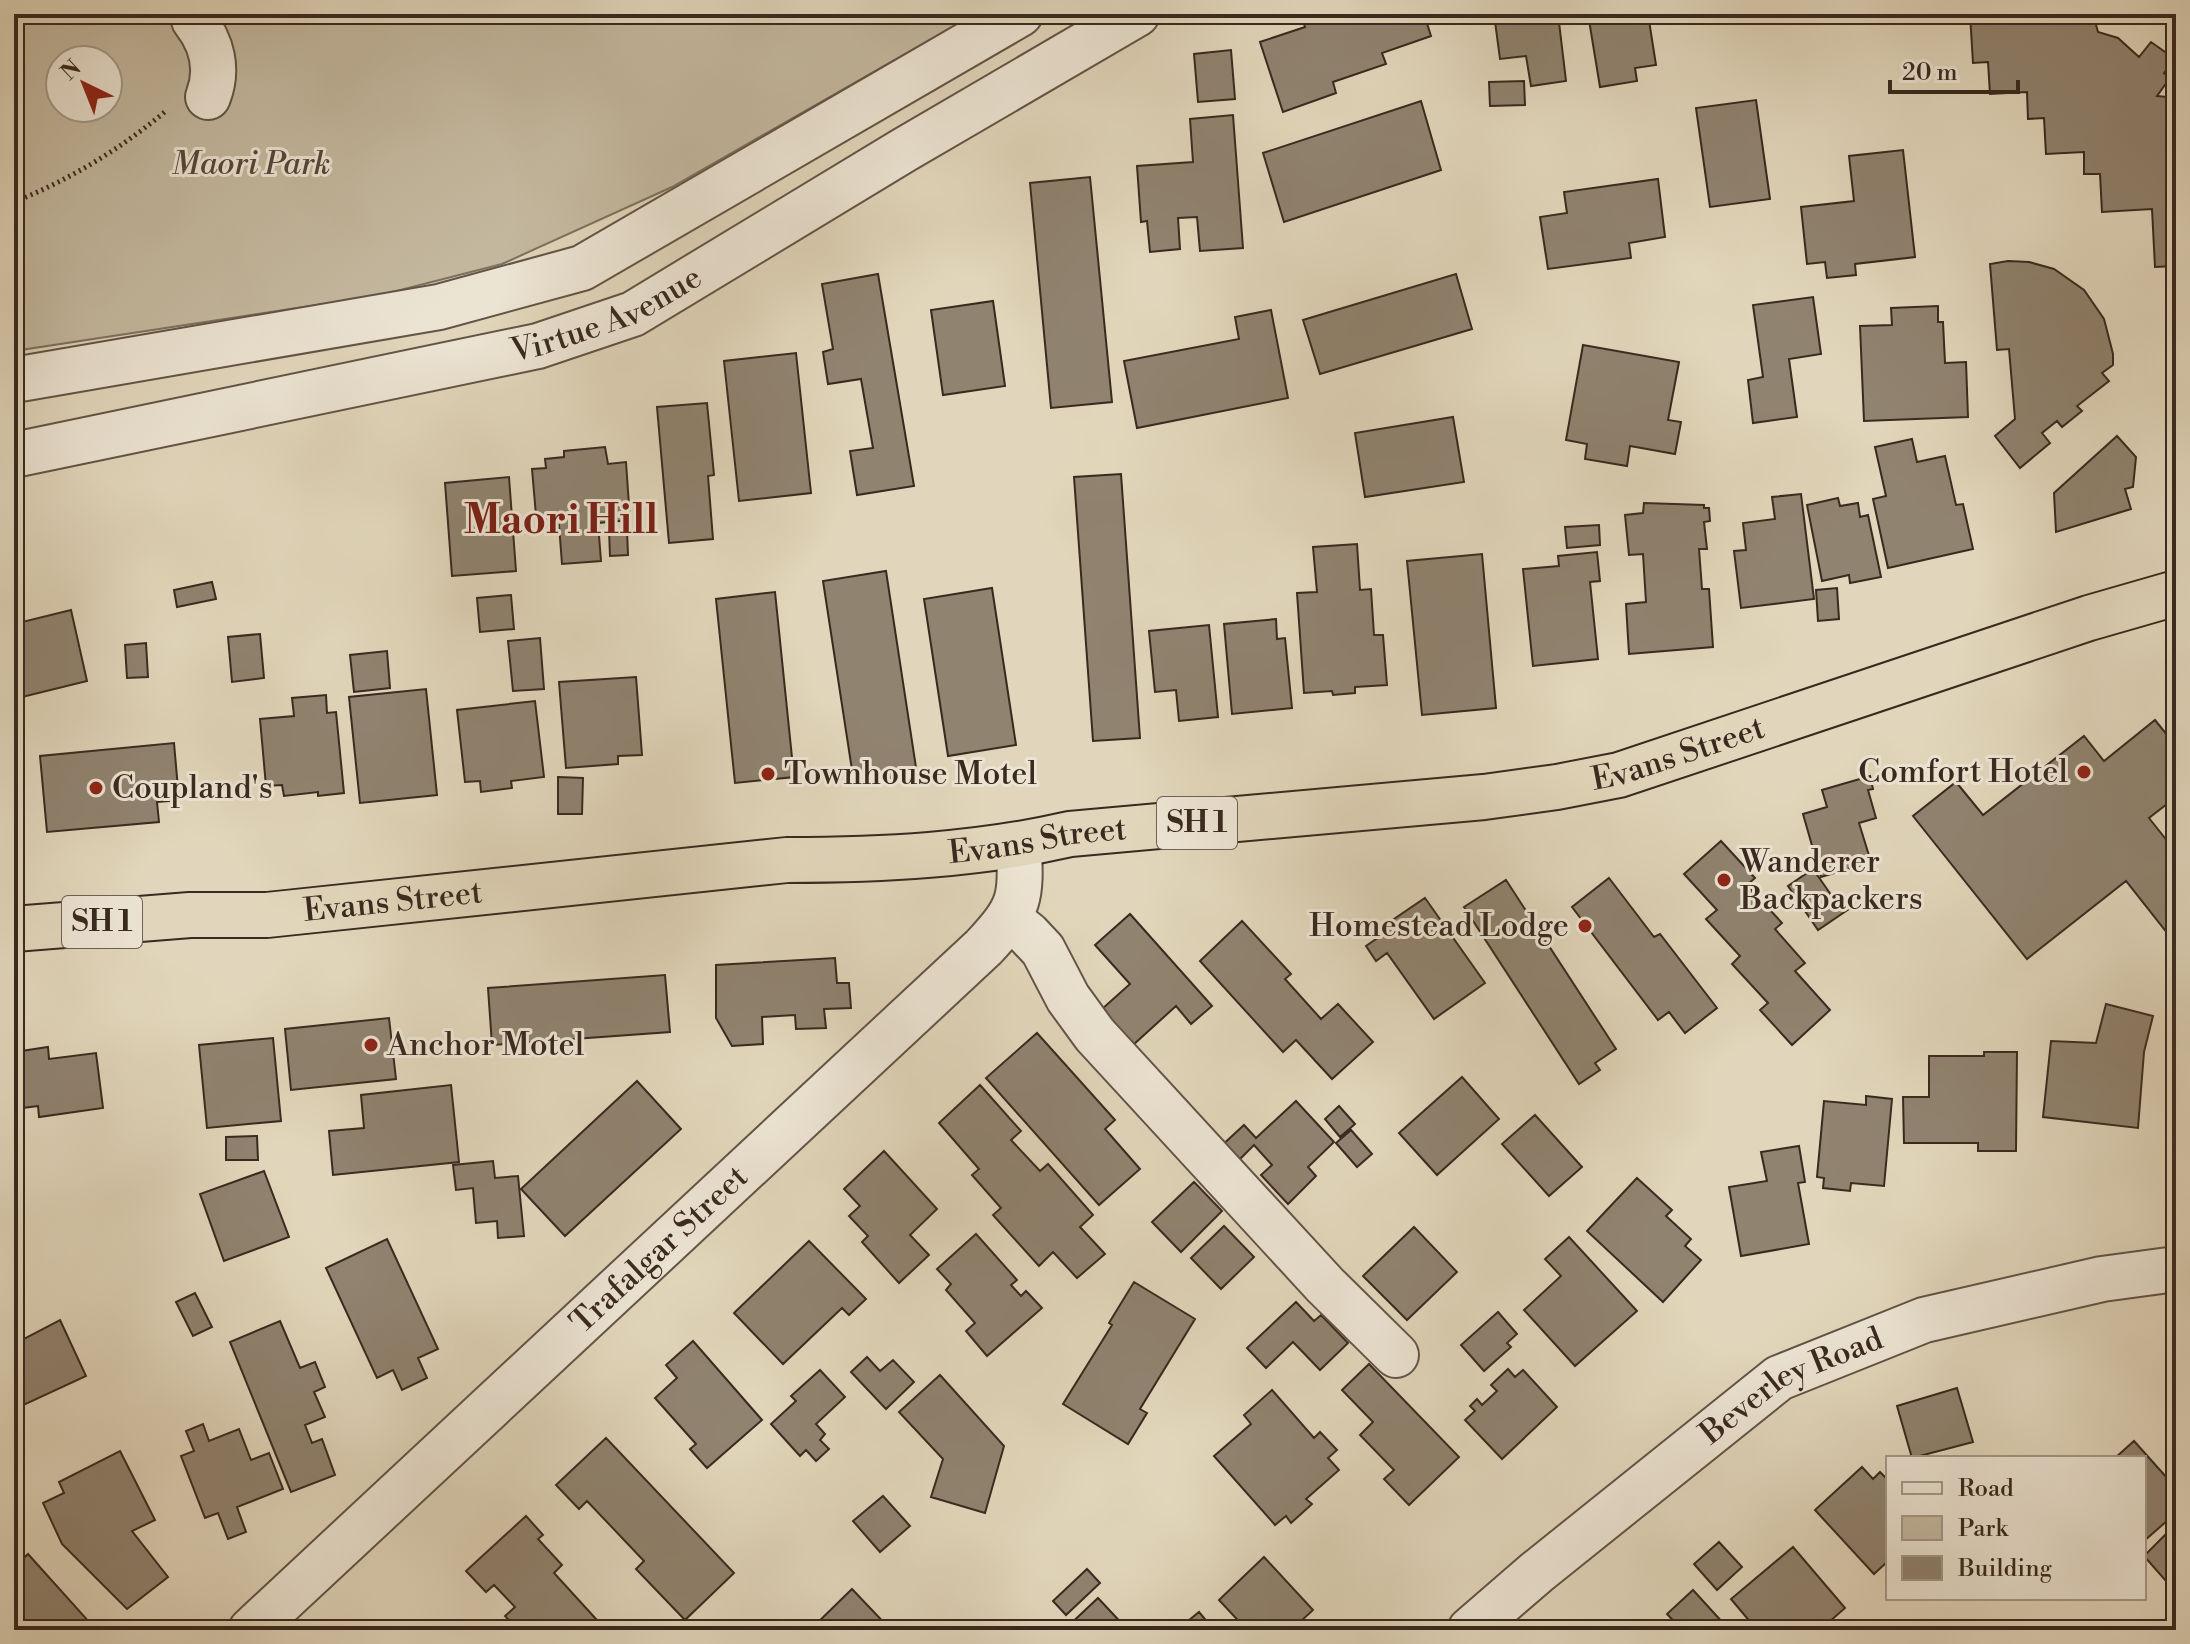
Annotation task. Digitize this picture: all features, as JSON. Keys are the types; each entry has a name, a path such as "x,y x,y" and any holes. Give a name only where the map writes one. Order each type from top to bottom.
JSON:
{"highway":[{"name":"Evans Street","path":"14,929 190,915 267,915 787,860 860,860 1019,846 1070,834 1484,797 1557,787 1619,775 2089,618 2176,593"}],"street":[{"name":"Virtue Avenue","path":"14,380 439,307 582,268 1020,14"},
{"name":"Virtue Avenue","path":"14,455 538,346 633,314 1137,14"},
{"path":"189,102 214,81 214,60 203,31 194,20"},
{"path":"873,99 904,150"},
{"name":"Trafalgar Street","path":"251,1630 972,958 1009,919 1017,903 1019,846"},
{"path":"1009,919 1043,950 1068,998 1114,1056 1325,1285 1396,1355"},
{"name":"Beverley Road","path":"1470,1630 1537,1572 1779,1378 1924,1320 2102,1279 2176,1269"}],"path":[{"path":"14,202 76,173 189,102"}],"green space":[{"name":"Maori Park","path":"14,14 975,14 672,187 502,264 377,296 14,351"}],"building":[{"path":"1314,14 1424,14 1431,36 1382,53 1386,64 1333,82 1336,93 1283,112 1260,42 1305,27 1302,18"},
{"path":"1494,14 1558,14 1566,81 1531,86 1526,56 1500,59"},
{"path":"1588,14 1648,14 1656,65 1635,68 1637,81 1600,87"},
{"path":"1970,14 2093,14 2098,32 2118,38 2139,57 2151,42 2175,59 2164,73 2170,78 2157,96 2176,98 2176,266 2155,267 2152,209 2102,212 2100,174 2084,174 2084,152 2046,154 2044,118 2028,119 2027,92 1990,94 1988,62 1973,63"},
{"path":"1231,50 1235,99 1198,102 1194,54"},
{"path":"1524,81 1525,105 1490,106 1489,82"},
{"path":"1756,100 1770,199 1710,207 1696,108"},
{"path":"1421,101 1441,170 1284,222 1263,153"},
{"path":"1233,115 1243,248 1200,251 1197,217 1178,218 1180,249 1150,252 1147,221 1141,222 1137,166 1193,162 1190,119"},
{"path":"1903,150 1915,257 1855,264 1856,275 1827,278 1825,262 1807,264 1801,207 1854,201 1849,156"},
{"path":"1090,177 1112,402 1051,408 1030,183"},
{"path":"1658,179 1665,237 1629,243 1631,258 1548,269 1540,217 1567,213 1564,192"},
{"path":"2029,262 2054,269 2084,290 2104,319 2113,354 2113,365 2102,373 2109,381 2077,406 2082,411 2062,427 2057,421 2042,433 2050,443 2020,468 1995,436 2015,419 2009,349 1997,350 1990,264"},
{"path":"878,274 914,486 857,495 850,451 873,448 861,379 828,384 823,352 833,349 822,284"},
{"path":"1456,274 1472,329 1320,374 1303,320"},
{"path":"1813,297 1821,354 1789,359 1797,417 1753,423 1748,380 1763,377 1753,305"},
{"path":"993,301 1005,386 943,395 931,310"},
{"path":"1938,306 1938,322 1943,322 1945,363 1966,362 1968,417 1864,421 1860,326 1892,325 1891,308"},
{"path":"1271,310 1288,398 1137,428 1124,361 1239,339 1235,317"},
{"path":"1583,345 1679,362 1668,420 1681,422 1675,454 1630,446 1627,466 1585,459 1587,444 1566,440"},
{"path":"796,353 811,493 739,501 724,361"},
{"path":"707,403 714,475 708,476 713,539 669,543 657,407"},
{"path":"1453,417 1464,482 1365,497 1355,433"},
{"path":"2117,436 2136,457 2133,487 2125,489 2131,509 2056,532 2054,493"},
{"path":"1912,439 1917,462 1945,456 1956,505 1963,504 1973,549 1888,568 1873,499 1886,496 1875,447"},
{"path":"605,447 608,464 626,462 630,520 598,523 601,561 562,564 559,525 537,527 532,469 546,468 545,459 564,457 564,451"},
{"path":"1121,474 1140,738 1093,741 1074,477"},
{"path":"509,477 516,571 452,576 445,483"},
{"path":"1801,494 1814,599 1741,608 1734,551 1746,550 1743,523 1775,519 1772,497"},
{"path":"1838,498 1840,506 1858,503 1860,517 1868,515 1881,577 1850,583 1849,575 1822,581 1807,505"},
{"path":"1644,503 1704,505 1704,508 1709,508 1710,521 1704,522 1707,549 1699,549 1702,589 1709,589 1713,647 1629,654 1626,604 1646,602 1643,554 1629,555 1625,515 1643,513"},
{"path":"1599,525 1600,545 1567,548 1565,527"},
{"path":"609,530 627,530 628,555 610,556"},
{"path":"1357,544 1360,590 1371,589 1374,635 1383,635 1387,685 1355,687 1355,693 1304,693 1297,593 1317,592 1313,547"},
{"path":"1597,552 1600,581 1590,582 1598,659 1533,666 1523,569 1559,566 1558,556"},
{"path":"1482,554 1496,708 1422,715 1407,561"},
{"path":"886,571 917,774 854,783 823,581"},
{"path":"212,582 216,599 177,607 174,590"},
{"path":"992,588 1016,745 948,756 924,599"},
{"path":"1837,588 1839,619 1818,621 1816,590"},
{"path":"775,592 794,777 735,783 716,599"},
{"path":"511,595 514,629 480,632 477,598"},
{"path":"71,610 87,681 14,699 14,624"},
{"path":"1276,619 1277,639 1285,638 1292,708 1232,714 1224,624"},
{"path":"1209,625 1218,717 1179,721 1176,690 1155,692 1149,631"},
{"path":"260,634 264,678 232,682 228,637"},
{"path":"540,638 544,689 513,691 508,641"},
{"path":"146,643 148,677 127,678 125,645"},
{"path":"387,651 390,688 354,692 350,655"},
{"path":"636,677 642,755 618,756 618,764 566,768 559,682"},
{"path":"426,689 437,795 360,803 349,697"},
{"path":"326,695 327,713 336,712 344,793 284,796 282,785 266,786 260,719 294,716 292,698"},
{"path":"535,701 544,777 511,781 512,788 481,792 480,781 465,782 457,710"},
{"path":"2155,720 2176,746 2176,797 2149,818 2176,852 2176,936 2172,939 2126,881 2027,959 1913,816 1956,782 1983,815 2084,736 2104,761"},
{"path":"174,743 179,800 157,802 159,822 47,832 40,756"},
{"path":"1870,776 1873,789 1868,790 1876,818 1859,823 1871,862 1821,877 1803,814 1827,807 1822,790"},
{"path":"558,777 583,778 582,814 558,814"},
{"path":"1721,841 1755,878 1747,885 1782,923 1775,929 1805,963 1795,971 1830,1010 1792,1045 1760,1010 1768,1003 1732,964 1740,956 1706,919 1717,910 1684,874"},
{"path":"1813,869 1834,899 1840,895 1849,909 1818,930 1788,886"},
{"path":"1609,878 1654,937 1660,934 1717,1008 1685,1033 1669,1012 1658,1020 1572,907"},
{"path":"1506,880 1616,1049 1595,1063 1600,1070 1579,1084 1464,907"},
{"path":"1425,898 1485,983 1434,1019 1387,953 1376,961 1366,946 1379,937 1375,932"},
{"path":"1130,914 1212,1006 1191,1024 1176,1006 1133,1045 1102,1009 1130,984 1095,945"},
{"path":"1242,921 1291,974 1285,979 1321,1019 1338,1004 1373,1042 1332,1079 1296,1040 1283,1052 1200,961"},
{"path":"835,958 837,983 849,983 851,1008 824,1009 826,1028 796,1029 795,1015 762,1017 763,1044 732,1046 716,1018 716,965"},
{"path":"665,975 670,1032 492,1045 488,988"},
{"path":"2106,1004 2153,1016 2144,1052 2138,1128 2043,1117 2051,1041 2096,1043"},
{"path":"389,1018 396,1079 291,1090 285,1029"},
{"path":"1037,1033 1115,1120 1105,1129 1140,1169 1099,1205 986,1078"},
{"path":"273,1038 281,1121 207,1128 199,1045"},
{"path":"48,1047 49,1059 96,1053 103,1108 39,1117 38,1106 14,1109 14,1052"},
{"path":"1984,1052 2017,1052 2016,1151 1978,1151 1978,1143 1904,1143 1903,1097 1929,1097 1929,1056 1984,1056"},
{"path":"1462,1077 1499,1119 1437,1175 1399,1133"},
{"path":"637,1081 681,1129 565,1236 521,1189"},
{"path":"451,1085 459,1162 333,1175 329,1131 364,1128 361,1095"},
{"path":"980,1085 1021,1131 1011,1140 1040,1171 1048,1164 1093,1215 1080,1227 1105,1254 1077,1278 1053,1252 1039,1266 993,1215 1001,1208 972,1175 979,1169 939,1123"},
{"path":"1866,1096 1892,1099 1884,1186 1851,1183 1850,1191 1823,1188 1824,1178 1817,1177 1824,1101 1866,1105"},
{"path":"1296,1101 1334,1142 1308,1167 1316,1176 1288,1204 1261,1175 1272,1165 1254,1145 1235,1164 1219,1148 1244,1125 1256,1138"},
{"path":"1339,1106 1355,1124 1340,1137 1325,1119"},
{"path":"1535,1115 1582,1167 1549,1196 1502,1144"},
{"path":"1351,1130 1372,1154 1357,1167 1336,1143"},
{"path":"257,1136 258,1160 226,1160 226,1137"},
{"path":"1799,1146 1805,1182 1798,1183 1809,1244 1741,1256 1729,1187 1767,1181 1761,1152"},
{"path":"884,1151 937,1209 910,1235 929,1255 899,1283 862,1242 868,1236 849,1216 860,1206 844,1189"},
{"path":"493,1161 495,1178 518,1176 524,1236 498,1238 497,1221 476,1223 473,1188 456,1190 453,1165"},
{"path":"264,1171 289,1237 224,1261 200,1194"},
{"path":"1637,1178 1672,1210 1666,1216 1691,1239 1685,1246 1701,1260 1663,1302 1587,1231"},
{"path":"1194,1182 1222,1211 1181,1252 1152,1222"},
{"path":"1224,1226 1254,1257 1221,1289 1191,1258"},
{"path":"1414,1227 1457,1272 1407,1320 1363,1276"},
{"path":"976,1234 1017,1280 1011,1285 1021,1296 1026,1291 1042,1308 987,1356 966,1331 975,1323 946,1290 951,1284 937,1269"},
{"path":"1569,1237 1637,1311 1575,1366 1524,1310 1561,1276 1545,1259"},
{"path":"387,1239 438,1349 418,1358 427,1378 402,1390 393,1370 377,1378 326,1268"},
{"path":"809,1241 866,1299 849,1315 842,1308 783,1364 734,1313"},
{"path":"1134,1282 1195,1319 1140,1409 1147,1413 1128,1444 1063,1404 1112,1325 1109,1323"},
{"path":"195,1293 212,1327 193,1336 176,1302"},
{"path":"1296,1302 1314,1321 1321,1315 1348,1343 1320,1370 1293,1342 1266,1368 1247,1348"},
{"path":"1498,1312 1517,1334 1507,1343 1511,1347 1484,1371 1461,1345"},
{"path":"60,1320 86,1376 17,1408 14,1401 14,1344"},
{"path":"280,1321 300,1368 315,1362 325,1387 314,1392 325,1417 305,1425 312,1443 322,1439 335,1475 291,1492 230,1342"},
{"path":"693,1341 762,1420 707,1468 690,1449 696,1444 655,1398 677,1378 666,1365"},
{"path":"867,1357 880,1371 893,1360 914,1382 886,1409 851,1372"},
{"path":"1369,1364 1459,1457 1409,1505 1384,1479 1394,1470 1360,1435 1373,1422 1342,1390"},
{"path":"1508,1369 1515,1377 1523,1370 1557,1407 1502,1459 1465,1420 1475,1411 1470,1406 1477,1399 1482,1405 1497,1391 1491,1385"},
{"path":"820,1370 845,1397 816,1424 825,1434 820,1440 829,1449 816,1461 806,1450 800,1456 771,1424 796,1401 791,1396"},
{"path":"940,1375 1004,1446 985,1513 931,1497 943,1459 899,1412"},
{"path":"1957,1388 1973,1442 1911,1456 1897,1406"},
{"path":"1272,1390 1314,1438 1320,1432 1337,1450 1328,1458 1339,1470 1306,1499 1312,1504 1291,1523 1286,1516 1275,1525 1214,1456 1251,1424 1244,1415"},
{"path":"203,1424 209,1441 239,1429 251,1460 269,1453 283,1489 237,1507 246,1532 228,1539 218,1513 205,1518 181,1456 194,1451 186,1431"},
{"path":"606,1438 734,1573 685,1620 636,1569 644,1561 587,1501 579,1509 556,1485"},
{"path":"2134,1441 2176,1488 2176,1513 2146,1539 2146,1456 2117,1456"},
{"path":"120,1451 155,1520 132,1531 168,1577 127,1609 62,1544 43,1503 64,1493 59,1482"},
{"path":"1862,1467 1873,1479 1880,1472 1886,1478 1886,1563 1874,1574 1815,1510"},
{"path":"883,1496 910,1526 880,1552 853,1521"},
{"path":"526,1516 543,1535 538,1539 562,1565 554,1573 596,1619 586,1628 588,1630 518,1630 505,1616 515,1607 494,1585 486,1592 466,1571"},
{"path":"2165,1535 2176,1547 2176,1572 2165,1580 2146,1558 2146,1554"},
{"path":"1719,1542 1742,1567 1717,1590 1694,1564"},
{"path":"1793,1547 1845,1608 1820,1630 1757,1630 1731,1599"},
{"path":"28,1554 91,1624 83,1630 14,1630 14,1567"},
{"path":"1264,1557 1313,1610 1300,1622 1305,1627 1302,1630 1247,1630 1219,1600"},
{"path":"1087,1569 1100,1583 1066,1615 1053,1601"},
{"path":"852,1589 891,1630 810,1630"},
{"path":"1693,1590 1724,1624 1717,1630 1682,1630 1667,1614"},
{"path":"1098,1598 1128,1630 1064,1630"},
{"path":"1199,1612 1214,1630 1177,1630"}],"place":[{"name":"Comfort Hotel","path":"2084,772"},
{"name":"Townhouse Motel","path":"768,774"},
{"name":"Coupland's","path":"96,788"},
{"name":"Wanderer Backpackers","path":"1724,880"},
{"name":"Homestead Lodge","path":"1585,926"},
{"name":"Anchor Motel","path":"371,1045"}],"district":[{"name":"Maori Hill","path":"561,521"}]}
